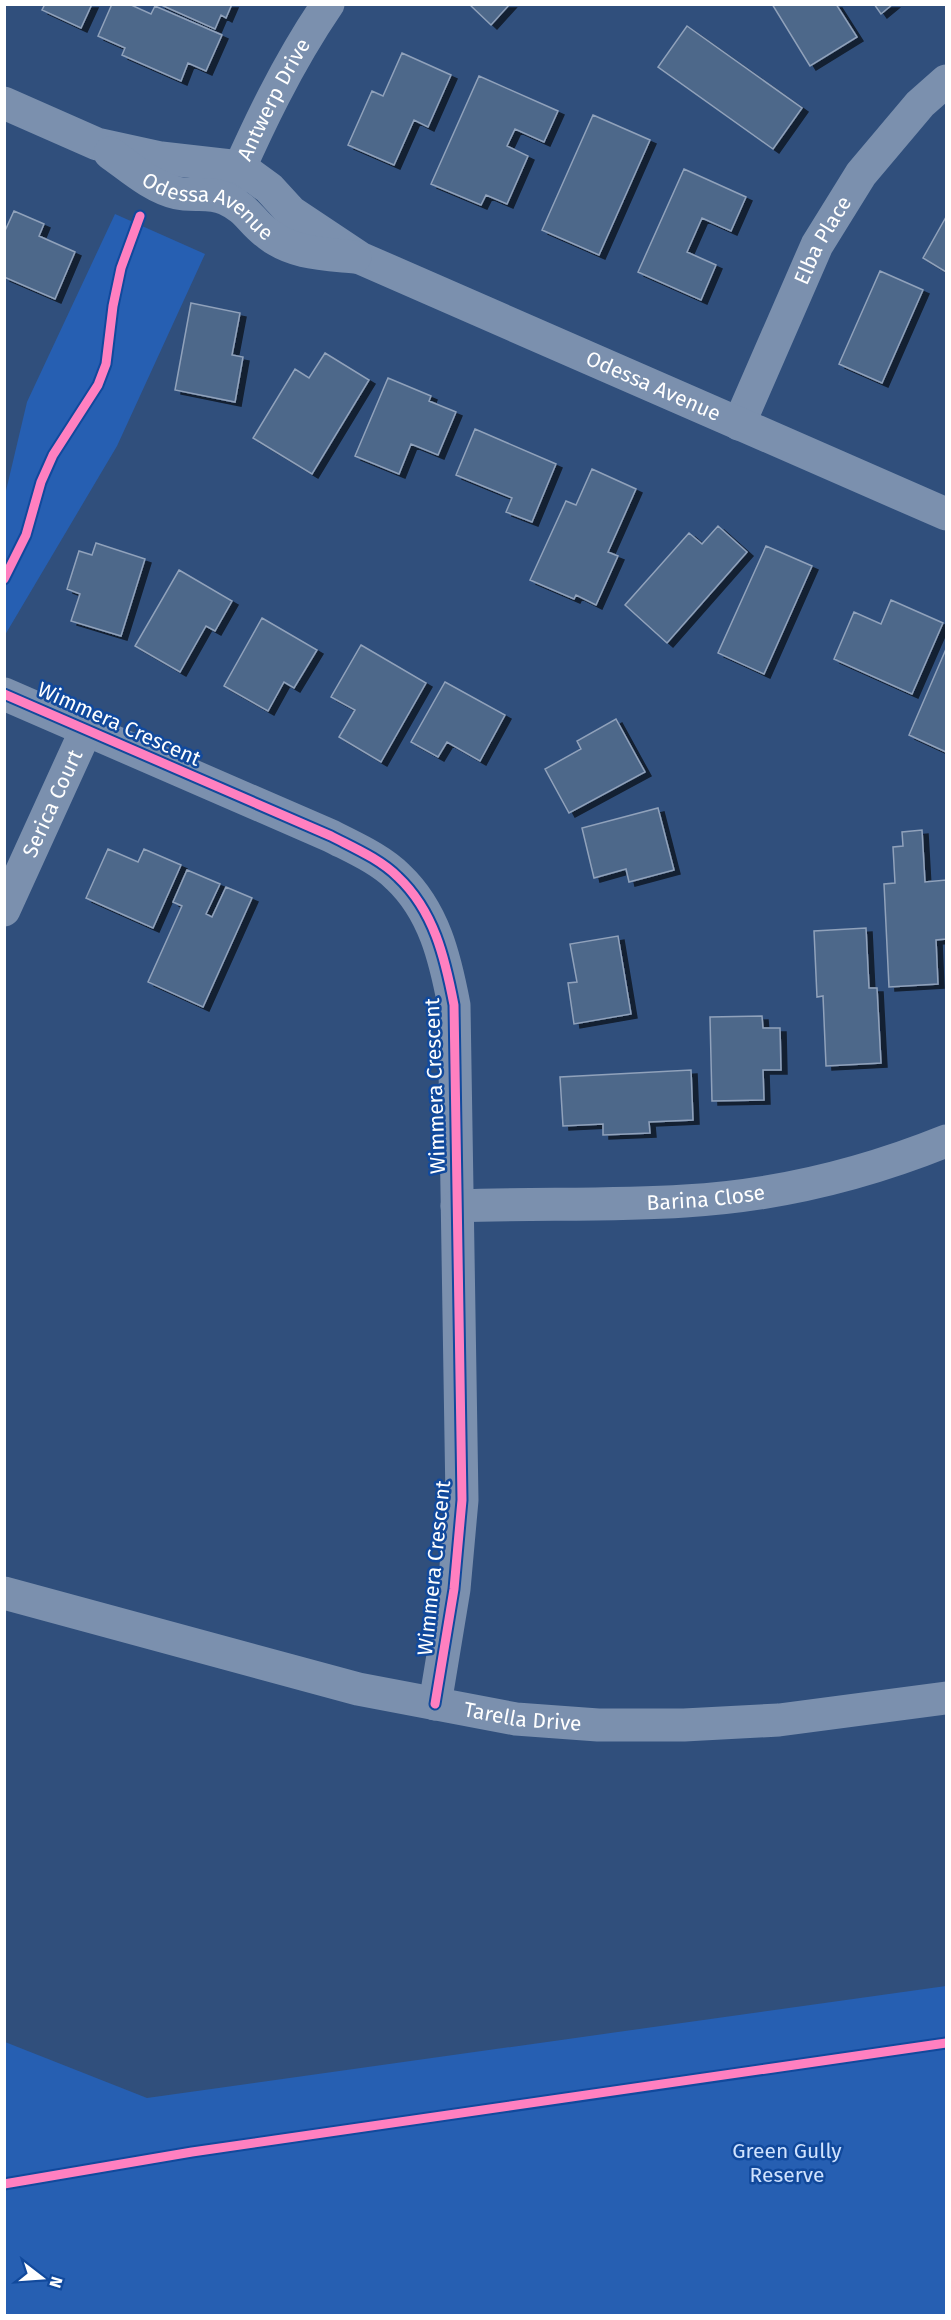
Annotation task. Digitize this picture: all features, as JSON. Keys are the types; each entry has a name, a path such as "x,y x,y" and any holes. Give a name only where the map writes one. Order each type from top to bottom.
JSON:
{"street":[{"name":"Antwerp Drive","path":"226,199 301,44 328,4"},
{"name":"Elba Place","path":"739,424 817,245 861,174 920,104 946,81"},
{"name":"Odessa Avenue","path":"4,103 98,144 161,158 240,167 268,188 291,212 360,258 946,514"},
{"name":"Odessa Avenue","path":"98,144 151,183 178,193 210,193 226,199 247,211 267,234 296,250 360,258"},
{"name":"Wimmera Crescent","path":"4,694 332,836 369,856 398,877 427,914 444,955 454,1005 462,1500 454,1589 435,1704"},
{"name":"Serica Court","path":"4,910 86,730"},
{"name":"Barina Close","path":"457,1206 698,1200 792,1187 898,1160 946,1141"},
{"name":"Tarella Drive","path":"4,1593 358,1689 516,1719 598,1725 684,1725 779,1719 946,1698"}],"green space":[{"path":"115,214 205,254 117,446 5,635 5,495 27,402"},
{"name":"Green Gully Reserve","path":"946,1986 946,2315 5,2315 5,2042 147,2098"}],"building":[{"path":"45,4 92,4 81,28 42,10"},
{"path":"112,4 129,4 151,14 155,6 222,35 206,71 188,63 181,81 122,55 125,48 98,36"},
{"path":"159,4 232,4 226,18 221,15 215,29"},
{"path":"469,4 510,4 491,25"},
{"path":"772,4 836,4 857,37 810,66"},
{"path":"874,4 893,4 881,14"},
{"path":"687,26 802,108 773,149 658,67"},
{"path":"402,53 451,75 428,127 414,120 394,165 348,145 372,91 383,96"},
{"path":"479,76 558,111 544,142 515,129 507,146 528,156 507,204 486,195 481,205 431,184"},
{"path":"593,115 650,140 599,255 542,230"},
{"path":"684,169 746,197 731,231 702,218 687,252 716,265 701,300 638,272"},
{"path":"14,211 44,224 39,236 75,252 55,299 4,277 4,233"},
{"path":"946,217 946,272 923,258"},
{"path":"880,271 923,290 882,383 839,364"},
{"path":"191,303 240,313 232,355 243,357 235,402 175,390"},
{"path":"325,353 369,380 312,474 253,438 295,369 309,378"},
{"path":"388,378 431,396 429,401 456,412 438,455 411,444 399,474 355,456"},
{"path":"475,429 556,464 532,522 506,512 512,498 456,475"},
{"path":"592,469 636,489 608,552 618,556 596,605 576,595 574,599 530,580 566,501 576,505"},
{"path":"718,526 747,552 667,643 625,605 689,533 702,544"},
{"path":"96,543 145,559 121,636 71,621 80,594 67,589 79,551 92,555"},
{"path":"766,546 812,566 764,674 718,653"},
{"path":"179,570 232,601 215,631 206,626 180,672 135,646"},
{"path":"891,600 943,623 912,694 834,659 854,612 881,624"},
{"path":"262,618 317,650 294,688 284,682 268,711 224,686"},
{"path":"361,645 426,683 381,762 339,737 355,710 331,697"},
{"path":"946,649 946,752 909,735"},
{"path":"445,682 505,715 480,761 447,742 438,757 411,742"},
{"path":"616,719 645,772 569,813 545,769 581,749 577,741"},
{"path":"658,808 674,870 629,882 626,869 594,878 582,828"},
{"path":"922,830 925,882 946,880 946,939 936,940 938,984 889,987 884,884 895,883 893,847 903,846 902,832"},
{"path":"108,849 138,862 144,849 181,865 153,928 86,898"},
{"path":"187,870 220,884 206,914 212,917 226,887 252,898 203,1007 148,982 182,906 173,902"},
{"path":"866,928 869,988 877,988 881,1063 826,1066 823,996 817,997 814,931"},
{"path":"618,936 631,1014 574,1024 568,983 577,982 570,944"},
{"path":"762,1016 763,1028 780,1028 781,1070 763,1070 764,1100 712,1101 710,1017"},
{"path":"691,1070 693,1120 649,1122 650,1133 603,1135 603,1124 563,1126 560,1077"}],"cycle path":[{"path":"4,579 26,535 41,482 53,455 98,385 106,364 113,306 121,268 140,216"},
{"path":"4,694 331,836 366,854 391,871 410,890 421,905 436,936 447,970 454,1005 462,1500 454,1589 435,1704"},
{"path":"4,2184 192,2152 946,2043"}]}
